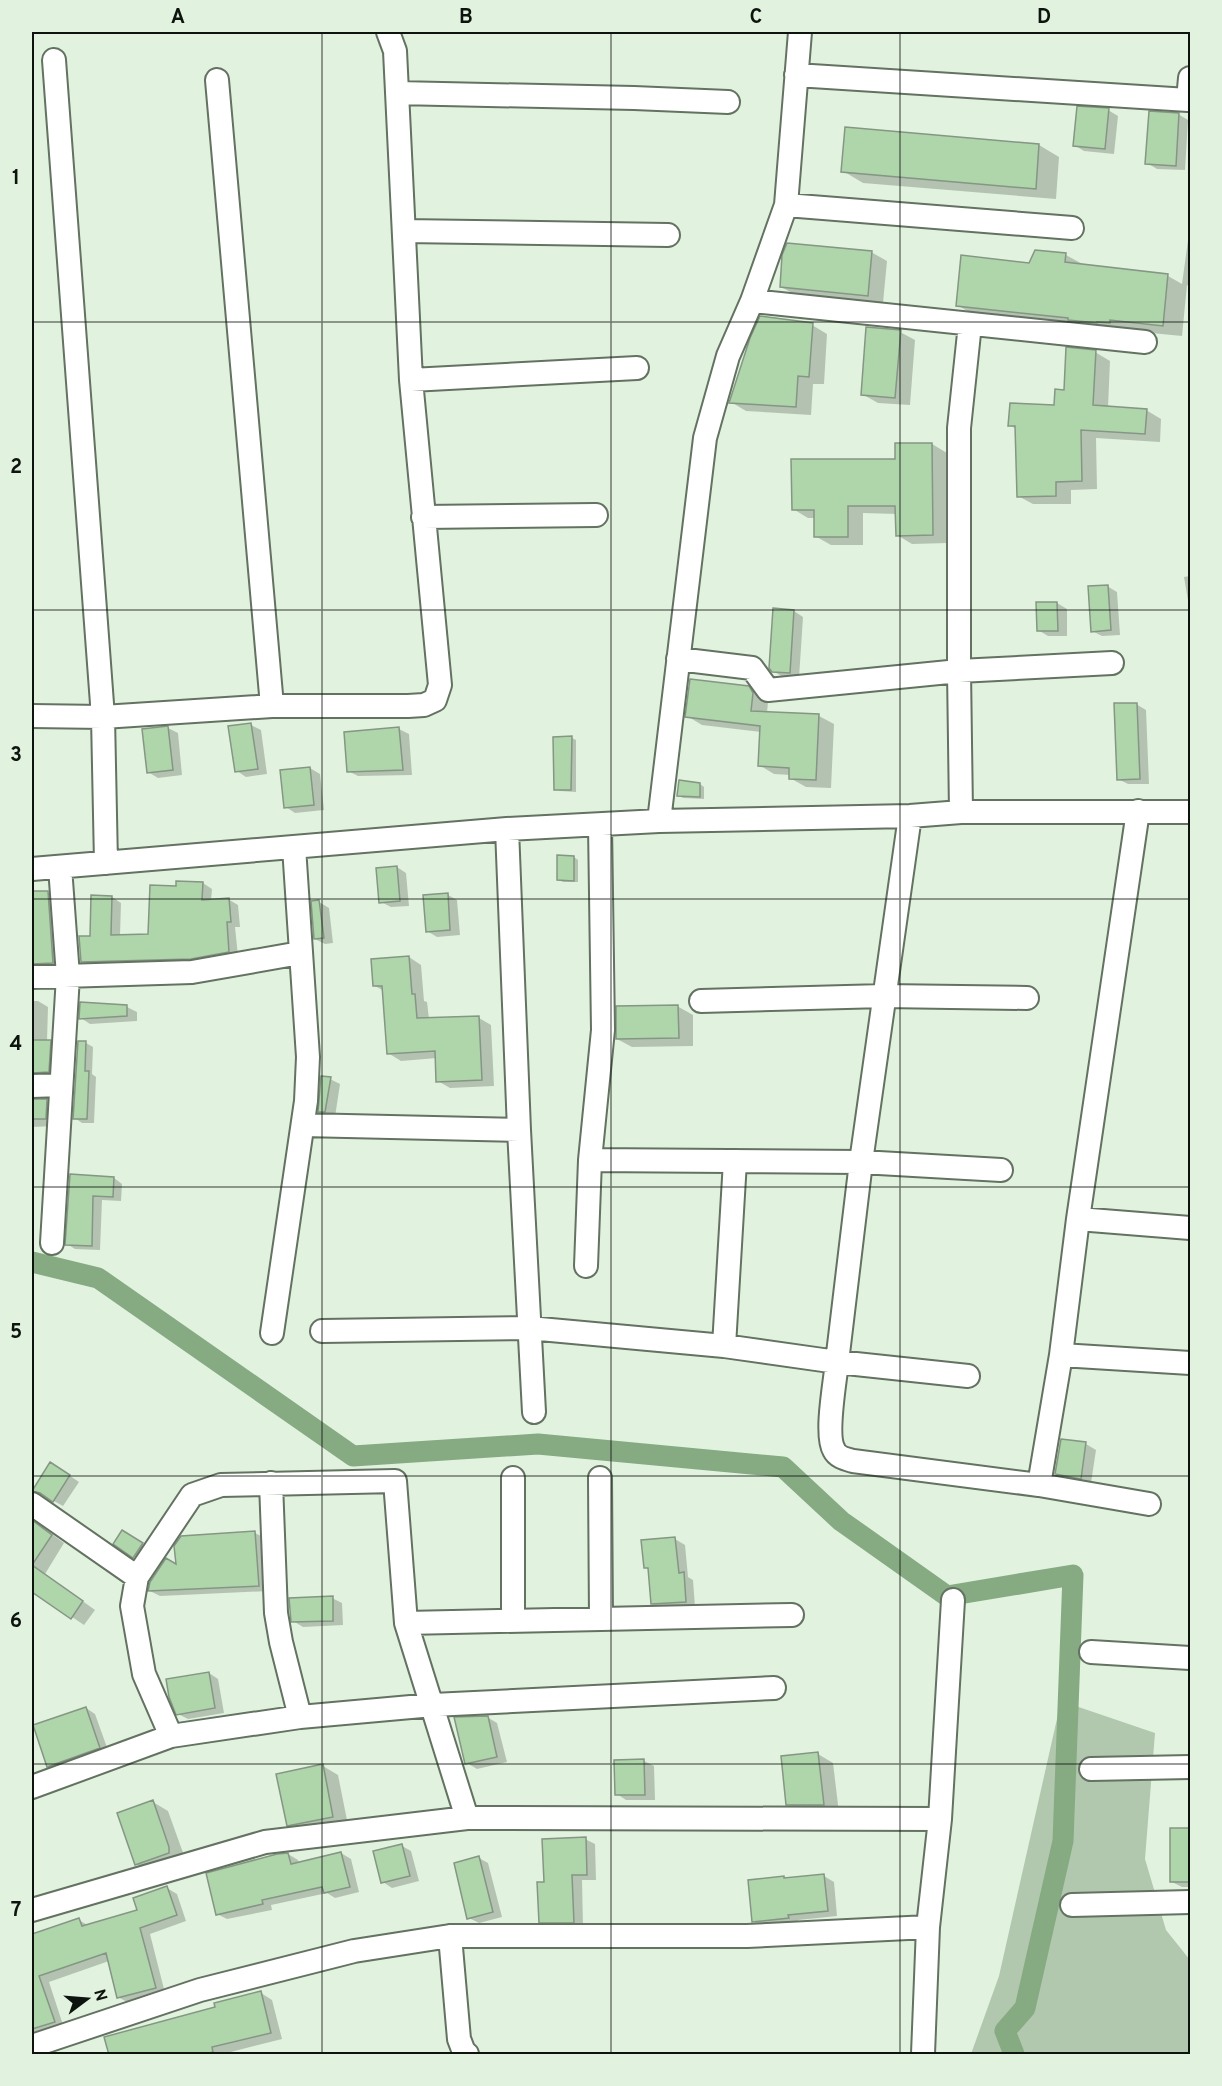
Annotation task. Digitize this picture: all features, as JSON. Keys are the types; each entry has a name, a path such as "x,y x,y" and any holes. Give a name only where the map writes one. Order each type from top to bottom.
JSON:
{"street":[{"path":"32,717 103,717 272,705 408,706 423,705 435,699 440,685 411,380 395,51 388,32"},
{"path":"659,821 666,745 705,438 728,356 752,301 786,205 800,32"},
{"path":"54,60 103,717 106,863"},
{"path":"796,75 1188,100 1191,78"},
{"path":"217,80 272,705"},
{"path":"397,93 728,102"},
{"path":"786,205 1072,228"},
{"path":"404,231 668,235"},
{"path":"752,301 1145,342"},
{"path":"961,812 959,428 970,324"},
{"path":"411,380 638,368"},
{"path":"423,517 596,515"},
{"path":"678,659 752,668 768,690 959,671 1112,663"},
{"path":"1039,1485 1061,1355 1078,1219 1138,811"},
{"path":"32,869 507,829 659,821 909,816 961,812 1191,812"},
{"path":"909,816 861,1162 829,1439 834,1453 853,1461 1039,1485 1149,1504"},
{"path":"586,1266 590,1160 603,1030 600,825"},
{"path":"507,829 519,1130 534,1412"},
{"path":"272,1333 303,1125 308,1057 294,847"},
{"path":"52,1243 68,976 60,867"},
{"path":"32,977 192,972 300,953"},
{"path":"701,1001 884,996 1027,998"},
{"path":"32,1086 61,1085"},
{"path":"303,1125 519,1130"},
{"path":"590,1160 861,1162 1001,1170"},
{"path":"724,1346 735,1161"},
{"path":"1078,1219 1191,1228"},
{"path":"322,1331 530,1328 724,1346 837,1362 968,1376"},
{"path":"1061,1355 1191,1363"},
{"path":"513,1478 513,1621"},
{"path":"600,1478 601,1619"},
{"path":"171,1736 144,1674 132,1606 137,1577 192,1495 220,1485 396,1481 406,1623 467,1818"},
{"path":"271,1483 276,1613 300,1717"},
{"path":"32,1504 137,1577"},
{"path":"923,2055 928,1928 940,1819 953,1600"},
{"path":"406,1623 792,1615"},
{"path":"1091,1652 1191,1658"},
{"path":"32,1787 171,1736 300,1717 433,1705 774,1688"},
{"path":"1091,1769 1191,1767"},
{"path":"32,1910 265,1842 467,1818 940,1819"},
{"path":"1072,1905 1191,1902"},
{"path":"32,2046 200,1990 354,1951 450,1936 747,1936 928,1928"},
{"path":"450,1936 459,2039 467,2055"}],"green space":[{"path":"1061,1701 1155,1733 1145,1859 1166,1930 1190,1960 1190,2054 971,2054 999,1976"}],"building":[{"path":"1077,106 1109,108 1105,149 1073,146"},
{"path":"1149,111 1179,113 1176,166 1145,164"},
{"path":"845,127 1039,144 1036,189 841,172"},
{"path":"787,243 872,251 868,296 780,287 782,255"},
{"path":"1035,250 1066,253 1065,262 1168,274 1163,326 1110,320 1110,323 1097,323 956,306 961,255 1029,263"},
{"path":"760,316 813,323 809,377 798,376 796,407 729,403 750,338"},
{"path":"866,327 901,330 895,398 861,395"},
{"path":"1066,347 1096,350 1093,405 1147,409 1145,434 1081,430 1082,481 1056,482 1056,496 1017,497 1015,426 1008,426 1010,403 1054,405 1055,389 1064,390"},
{"path":"895,443 932,443 933,535 896,536 895,506 848,506 848,537 814,537 814,510 792,510 791,459 895,459"},
{"path":"1108,585 1111,630 1091,632 1088,586"},
{"path":"1036,602 1057,602 1058,631 1037,631"},
{"path":"773,608 794,610 790,673 772,672 769,668"},
{"path":"690,679 749,686 753,693 751,711 819,714 816,780 789,779 789,768 758,766 760,726 685,717"},
{"path":"1114,703 1137,703 1140,779 1117,780"},
{"path":"251,723 258,769 235,772 228,726"},
{"path":"168,726 173,770 147,773 142,729"},
{"path":"399,727 403,770 347,772 344,732"},
{"path":"572,736 571,790 554,790 553,737"},
{"path":"310,767 314,805 284,808 280,770"},
{"path":"679,780 700,783 700,797 677,796"},
{"path":"557,855 574,856 574,881 557,880"},
{"path":"397,866 400,901 379,903 376,868"},
{"path":"176,881 203,882 202,900 229,898 231,922 227,922 229,952 191,959 81,962 79,936 90,936 91,895 112,896 111,935 148,934 150,885 176,886"},
{"path":"32,891 48,891 53,963 32,964"},
{"path":"448,893 450,930 426,932 423,895"},
{"path":"319,900 324,938 314,939 311,901"},
{"path":"409,956 412,994 415,994 417,1018 479,1016 482,1080 436,1082 435,1051 387,1054 382,986 373,986 371,959"},
{"path":"80,1002 127,1005 127,1016 79,1019"},
{"path":"678,1005 679,1038 616,1039 616,1006"},
{"path":"32,1040 51,1040 49,1072 32,1073"},
{"path":"78,1041 86,1041 85,1071 89,1071 87,1119 73,1119"},
{"path":"321,1076 331,1077 325,1112 318,1112"},
{"path":"32,1099 47,1099 46,1119 32,1119"},
{"path":"70,1174 114,1177 113,1197 93,1196 92,1246 65,1245"},
{"path":"1061,1439 1086,1442 1081,1479 1055,1474"},
{"path":"50,1462 70,1475 53,1502 40,1493 32,1491"},
{"path":"32,1520 52,1535 32,1565"},
{"path":"122,1530 143,1543 133,1558 113,1544"},
{"path":"255,1531 259,1586 148,1591 150,1582 166,1558 176,1564 174,1546 181,1536"},
{"path":"675,1537 679,1573 684,1572 686,1602 651,1604 648,1568 644,1568 641,1540"},
{"path":"32,1565 83,1601 71,1619 32,1592"},
{"path":"333,1596 333,1621 291,1622 289,1598"},
{"path":"209,1672 215,1708 176,1715 169,1697 166,1679"},
{"path":"86,1707 100,1748 47,1767 33,1725"},
{"path":"488,1716 497,1757 465,1764 454,1717"},
{"path":"818,1752 824,1805 786,1805 781,1756"},
{"path":"644,1759 645,1795 615,1795 614,1760"},
{"path":"323,1764 333,1817 287,1826 276,1774"},
{"path":"153,1800 169,1853 135,1865 117,1813"},
{"path":"1170,1828 1191,1828 1191,1882 1170,1882"},
{"path":"586,1837 587,1875 572,1875 574,1923 539,1923 537,1882 544,1882 542,1839"},
{"path":"402,1844 410,1876 381,1883 373,1851"},
{"path":"341,1852 350,1887 324,1893 322,1887 262,1900 263,1904 216,1915 206,1873 277,1854 288,1853 291,1864"},
{"path":"479,1856 493,1912 467,1919 454,1863"},
{"path":"824,1874 828,1911 752,1922 748,1880"},
{"path":"167,1886 177,1915 140,1928 156,1988 117,1998 106,1953 39,1976 55,2022 32,2029 32,1934 79,1918 82,1926 137,1910 133,1898"},
{"path":"261,1991 271,2033 212,2047 213,2052 202,2055 109,2055 104,2037 215,2007 214,2003"}],"waterway":[{"path":"32,1262 98,1278 353,1456 538,1444 783,1467 841,1521 947,1596 1073,1575 1063,1841 1025,2008 1005,2031 1014,2054"}]}
